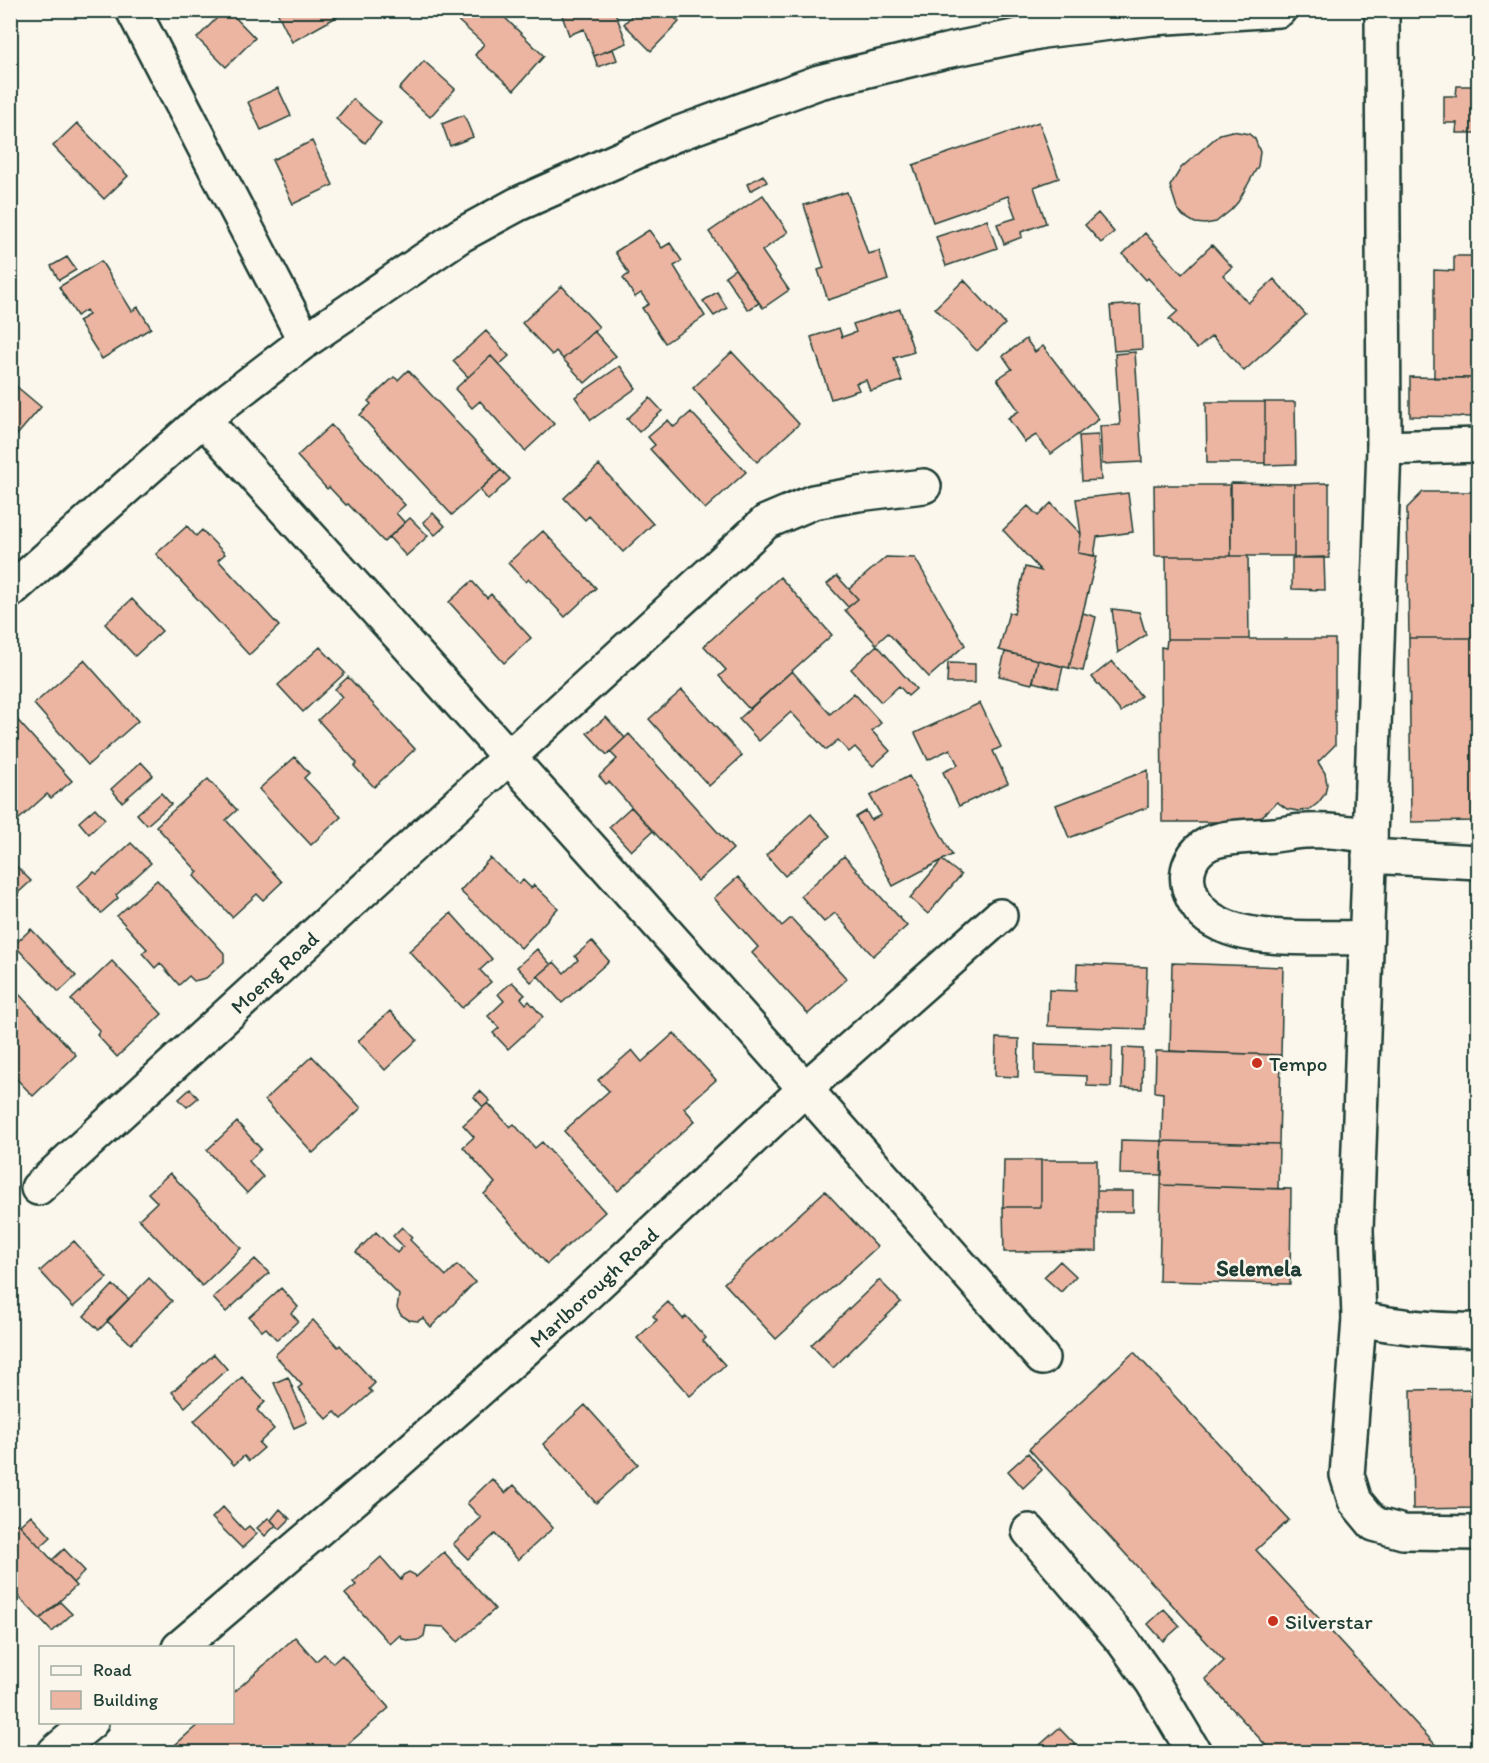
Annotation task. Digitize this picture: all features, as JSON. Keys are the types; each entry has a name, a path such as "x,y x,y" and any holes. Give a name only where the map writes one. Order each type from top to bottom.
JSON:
{"street":[{"path":"133,10 305,341"},
{"path":"10,591 203,419 305,341 461,235 518,204 674,135 819,82 946,51 1043,31 1152,18 1279,10"},
{"path":"1382,10 1384,448 1356,1230 1359,1319 1347,1474 1355,1501 1374,1524 1402,1532 1479,1533"},
{"path":"203,419 806,1088 1042,1358"},
{"path":"1384,448 1479,445"},
{"name":"Moeng Road","path":"38,1188 766,522 813,502 924,486"},
{"path":"1366,938 1259,935 1230,928 1204,916 1193,901 1187,867 1195,855 1209,843 1241,837 1315,831 1338,831 1370,846 1479,862"},
{"name":"Marlborough Road","path":"180,1646 393,1466 573,1307 806,1088 1000,916"},
{"path":"1359,1319 1401,1327 1479,1330"},
{"path":"1029,1531 1123,1641 1153,1683 1194,1752"},
{"path":"55,1752 89,1724"}],"building":[{"path":"225,10 228,10 255,38 226,67 197,38"},
{"path":"276,10 339,10 342,14 292,42"},
{"path":"459,10 497,10 544,56 514,90 475,55 484,44 454,17"},
{"path":"560,10 614,10 627,43 594,56 584,29 569,35"},
{"path":"637,10 667,10 679,22 651,51 624,24"},
{"path":"718,10 739,10 739,11 720,16"},
{"path":"613,49 617,60 598,67 594,56"},
{"path":"424,61 455,89 430,117 399,89"},
{"path":"1457,86 1478,86 1478,133 1456,133 1457,123 1444,123 1444,96 1456,96"},
{"path":"278,88 291,116 261,130 248,102"},
{"path":"353,99 381,123 365,143 336,119"},
{"path":"464,115 473,137 450,146 442,124"},
{"path":"1039,122 1059,178 1034,187 1046,223 1021,232 1022,237 1004,244 997,224 1016,218 1008,196 933,222 913,165"},
{"path":"77,123 128,176 104,199 53,146"},
{"path":"1232,131 1249,134 1255,139 1260,152 1258,166 1231,210 1216,222 1195,223 1183,216 1177,208 1170,186 1181,168 1220,134"},
{"path":"312,141 333,185 293,204 272,160"},
{"path":"763,175 767,182 750,191 747,184"},
{"path":"847,192 868,254 879,251 888,280 828,300 818,270 824,268 804,205"},
{"path":"763,195 788,232 762,251 789,290 763,308 709,232"},
{"path":"1098,213 1114,232 1101,243 1085,225"},
{"path":"987,220 997,248 946,266 936,237"},
{"path":"649,230 662,248 670,243 682,261 674,266 705,316 665,343 642,308 649,304 641,293 635,297 623,278 629,274 615,252"},
{"path":"1145,233 1182,274 1212,245 1232,267 1223,275 1248,303 1274,279 1306,315 1244,371 1212,336 1197,349 1169,319 1178,311 1123,254"},
{"path":"1454,256 1478,256 1478,378 1434,378 1434,270 1454,271"},
{"path":"67,257 76,270 59,280 51,266"},
{"path":"101,261 132,311 138,307 151,328 102,359 78,321 89,315 86,310 77,316 59,287"},
{"path":"735,269 759,303 748,310 725,276"},
{"path":"964,280 1005,324 977,351 935,308"},
{"path":"562,286 599,327 563,359 556,351 552,355 522,323"},
{"path":"717,292 727,308 714,316 703,301"},
{"path":"1140,304 1142,349 1114,351 1110,306"},
{"path":"900,309 914,352 894,358 902,381 870,391 866,380 856,383 859,390 831,399 811,337 839,328 842,337 856,332 853,324"},
{"path":"486,331 509,356 499,365 491,356 468,377 453,361"},
{"path":"594,331 616,356 585,383 563,359"},
{"path":"1026,339 1035,352 1043,346 1099,419 1051,454 1036,435 1025,442 1008,418 1019,411 997,379 1012,369 1003,356"},
{"path":"732,352 799,424 757,462 693,388"},
{"path":"1135,352 1142,462 1102,464 1100,426 1120,425 1115,354"},
{"path":"491,356 554,424 525,451 480,401 472,408 455,389"},
{"path":"620,366 636,388 591,420 575,397"},
{"path":"408,370 501,470 452,515 360,415 371,404 368,401 394,377 398,380"},
{"path":"1410,377 1478,378 1478,417 1410,416"},
{"path":"10,381 41,407 17,435 10,429"},
{"path":"650,398 662,411 639,432 627,419"},
{"path":"1206,402 1265,402 1265,463 1207,463"},
{"path":"1265,402 1295,402 1296,464 1265,465"},
{"path":"691,412 746,472 705,509 650,449 655,445 648,437 668,420 674,427"},
{"path":"331,425 405,505 396,513 405,523 384,542 348,504 346,505 329,487 327,489 297,456"},
{"path":"1098,435 1101,480 1082,481 1079,436"},
{"path":"599,465 653,524 623,552 589,516 585,520 564,498"},
{"path":"501,470 510,479 488,500 480,490"},
{"path":"1231,483 1294,484 1294,556 1231,556"},
{"path":"1329,483 1329,558 1294,558 1294,484"},
{"path":"1154,485 1230,485 1231,556 1155,556"},
{"path":"1423,492 1478,492 1478,638 1409,638 1407,508"},
{"path":"1128,493 1133,532 1097,537 1094,556 1078,553 1081,534 1076,499"},
{"path":"1051,503 1081,534 1078,553 1097,556 1069,668 999,650 1009,612 1014,614 1025,567 1041,571 1003,530 1028,506 1038,516"},
{"path":"433,513 445,526 435,535 423,522"},
{"path":"410,518 428,536 406,556 389,537"},
{"path":"187,526 196,536 202,530 225,554 218,560 279,626 249,655 156,554"},
{"path":"543,531 596,588 565,617 529,579 526,582 508,563"},
{"path":"1166,556 1248,556 1249,639 1167,639"},
{"path":"886,557 915,558 965,645 929,677 888,633 876,644 845,610 858,599 849,589"},
{"path":"1324,557 1325,590 1292,589 1292,558"},
{"path":"837,576 858,599 848,607 827,584"},
{"path":"780,577 832,635 749,709 719,676 726,670 704,646"},
{"path":"472,581 487,598 491,594 531,638 504,663 449,602"},
{"path":"132,599 162,631 135,656 105,624"},
{"path":"1112,609 1139,612 1146,635 1118,653"},
{"path":"1083,613 1096,617 1083,671 1069,668"},
{"path":"1409,638 1478,638 1478,821 1411,822"},
{"path":"1167,639 1335,639 1335,745 1318,762 1325,773 1327,784 1325,794 1318,803 1309,810 1298,811 1287,809 1277,802 1256,822 1162,822 1161,647 1166,648"},
{"path":"877,645 916,689 908,696 899,686 881,702 851,669"},
{"path":"320,647 345,673 303,712 278,685"},
{"path":"1005,652 1038,660 1032,684 999,676"},
{"path":"84,660 138,721 88,765 34,704"},
{"path":"1038,660 1063,667 1058,688 1033,682"},
{"path":"1112,661 1141,696 1121,712 1092,677"},
{"path":"948,663 975,664 975,683 947,683"},
{"path":"792,671 830,714 854,693 881,723 872,731 890,751 873,766 855,747 849,752 838,740 826,750 791,712 759,741 739,719"},
{"path":"348,677 415,749 374,787 354,766 357,763 318,720 342,697 335,689"},
{"path":"682,690 742,756 709,786 649,719"},
{"path":"980,703 1001,747 993,751 1008,783 959,806 943,772 958,765 950,749 928,760 915,733"},
{"path":"12,714 72,781 51,798 47,794 17,821 10,814"},
{"path":"606,717 625,738 607,755 587,733"},
{"path":"629,734 733,849 698,881 609,782 606,784 599,776 617,759 610,752"},
{"path":"295,757 309,773 304,778 341,817 311,845 259,789"},
{"path":"141,762 153,775 122,802 111,789"},
{"path":"1148,770 1148,807 1069,838 1056,805"},
{"path":"909,776 952,855 893,886 856,817 866,811 871,820 881,815 870,796"},
{"path":"208,779 237,810 226,820 282,882 263,900 257,894 232,917 194,876 198,872 156,826"},
{"path":"161,793 171,804 147,825 137,814"},
{"path":"631,807 653,831 631,851 609,827"},
{"path":"95,808 105,819 89,834 79,822"},
{"path":"811,814 830,836 785,876 766,855"},
{"path":"131,843 151,863 116,895 118,898 101,913 77,887 94,872 97,874"},
{"path":"844,856 907,926 873,956 835,913 824,922 801,896"},
{"path":"490,858 519,884 523,880 531,888 534,885 558,908 521,948 460,891"},
{"path":"942,860 961,875 928,914 910,898"},
{"path":"14,864 31,881 10,900 10,867"},
{"path":"738,877 782,926 791,918 847,979 808,1014 752,953 758,947 714,898"},
{"path":"157,880 224,953 224,962 206,978 194,981 189,976 179,985 160,963 155,968 142,953 147,949 117,916"},
{"path":"451,913 492,959 480,970 491,982 462,1008 409,951"},
{"path":"31,929 76,976 59,992 14,945"},
{"path":"592,941 609,961 562,1003 538,976 554,962 564,973 578,960 575,956"},
{"path":"537,949 551,965 531,982 517,967"},
{"path":"112,961 162,1014 117,1057 97,1035 100,1031 71,1000"},
{"path":"1172,963 1283,967 1281,1055 1170,1051"},
{"path":"1077,964 1147,967 1145,1029 1048,1026 1049,990 1076,991"},
{"path":"512,982 525,995 521,998 526,1004 529,1001 543,1017 508,1049 493,1033 499,1028 488,1016 504,1001 498,994"},
{"path":"17,992 76,1055 33,1096 10,1072 10,998"},
{"path":"390,1011 417,1040 385,1070 358,1041"},
{"path":"674,1033 716,1080 684,1108 695,1121 618,1191 564,1131 609,1091 598,1080 632,1050 642,1062"},
{"path":"996,1038 1019,1039 1018,1077 995,1076"},
{"path":"1035,1044 1112,1046 1111,1087 1087,1086 1087,1076 1035,1074"},
{"path":"1123,1048 1143,1049 1142,1089 1122,1088"},
{"path":"1156,1051 1281,1055 1279,1144 1162,1141 1163,1093 1155,1092"},
{"path":"312,1056 361,1108 313,1153 265,1100"},
{"path":"190,1089 198,1098 187,1107 179,1099"},
{"path":"480,1091 490,1101 483,1107 474,1097"},
{"path":"488,1103 510,1127 514,1124 535,1148 542,1142 605,1212 547,1264 484,1194 495,1183 463,1147 474,1137 463,1125"},
{"path":"237,1122 261,1149 249,1161 263,1177 247,1193 207,1150"},
{"path":"1121,1140 1162,1141 1162,1175 1120,1174"},
{"path":"1162,1141 1279,1144 1278,1189 1161,1185"},
{"path":"1004,1160 1041,1160 1041,1207 1003,1207"},
{"path":"1041,1160 1097,1160 1097,1251 1004,1252 1003,1207 1041,1207"},
{"path":"170,1173 241,1248 202,1286 139,1219 157,1202 148,1193"},
{"path":"1161,1185 1291,1189 1290,1284 1159,1281"},
{"path":"825,1191 877,1247 776,1339 724,1283"},
{"path":"1097,1191 1133,1191 1133,1212 1097,1212"},
{"path":"402,1227 412,1237 410,1240 446,1276 457,1265 475,1282 431,1327 423,1318 418,1321 409,1320 401,1315 397,1308 399,1295 356,1252 376,1232 397,1253 403,1246 393,1236"},
{"path":"74,1241 107,1278 73,1307 40,1271"},
{"path":"255,1259 269,1273 226,1312 213,1298"},
{"path":"1060,1261 1076,1276 1061,1292 1044,1277"},
{"path":"149,1278 172,1301 131,1344 107,1321"},
{"path":"879,1280 901,1302 833,1368 811,1345"},
{"path":"113,1285 129,1299 99,1330 84,1316"},
{"path":"281,1288 298,1307 291,1313 298,1321 277,1340 266,1328 262,1331 249,1317"},
{"path":"668,1302 683,1319 686,1316 706,1338 703,1341 725,1365 690,1396 637,1338 657,1320 653,1316"},
{"path":"313,1320 375,1383 369,1389 372,1392 342,1419 335,1412 327,1419 298,1388 302,1385 275,1355"},
{"path":"1134,1352 1289,1520 1256,1550 1442,1752 1272,1752 1205,1679 1224,1661 1029,1449"},
{"path":"214,1354 227,1369 185,1407 172,1392"},
{"path":"242,1377 265,1402 257,1410 274,1429 259,1443 264,1448 249,1461 244,1456 234,1465 194,1421"},
{"path":"288,1377 307,1422 294,1428 274,1383"},
{"path":"1478,1389 1478,1508 1413,1509 1411,1390"},
{"path":"585,1405 638,1464 596,1503 543,1444"},
{"path":"1028,1453 1042,1470 1023,1488 1008,1471"},
{"path":"492,1479 505,1493 514,1485 553,1528 518,1560 495,1534 468,1559 453,1544 481,1518 467,1503"},
{"path":"223,1507 244,1530 249,1526 257,1534 242,1548 212,1518"},
{"path":"280,1509 290,1519 280,1529 271,1520"},
{"path":"31,1515 51,1537 40,1547 20,1525"},
{"path":"268,1518 276,1525 265,1536 257,1528"},
{"path":"18,1523 76,1586 40,1619 16,1594 10,1599 10,1529"},
{"path":"64,1549 85,1571 73,1583 52,1560"},
{"path":"444,1552 495,1609 458,1642 444,1627 426,1626 424,1636 418,1640 410,1641 403,1639 400,1635 390,1644 345,1594 356,1585 353,1582 381,1557 401,1580 403,1575 409,1572 416,1577"},
{"path":"60,1602 72,1614 52,1632 40,1619"},
{"path":"1164,1609 1180,1626 1163,1641 1148,1624"},
{"path":"295,1637 316,1661 324,1654 333,1663 342,1655 389,1708 339,1752 167,1752 199,1724 234,1724 234,1692"},
{"path":"1059,1728 1082,1752 1032,1752"}],"place":[{"name":"Tempo","path":"1257,1063"},
{"name":"Silverstar","path":"1273,1621"}],"district":[{"name":"Selemela","path":"1259,1268"}]}
